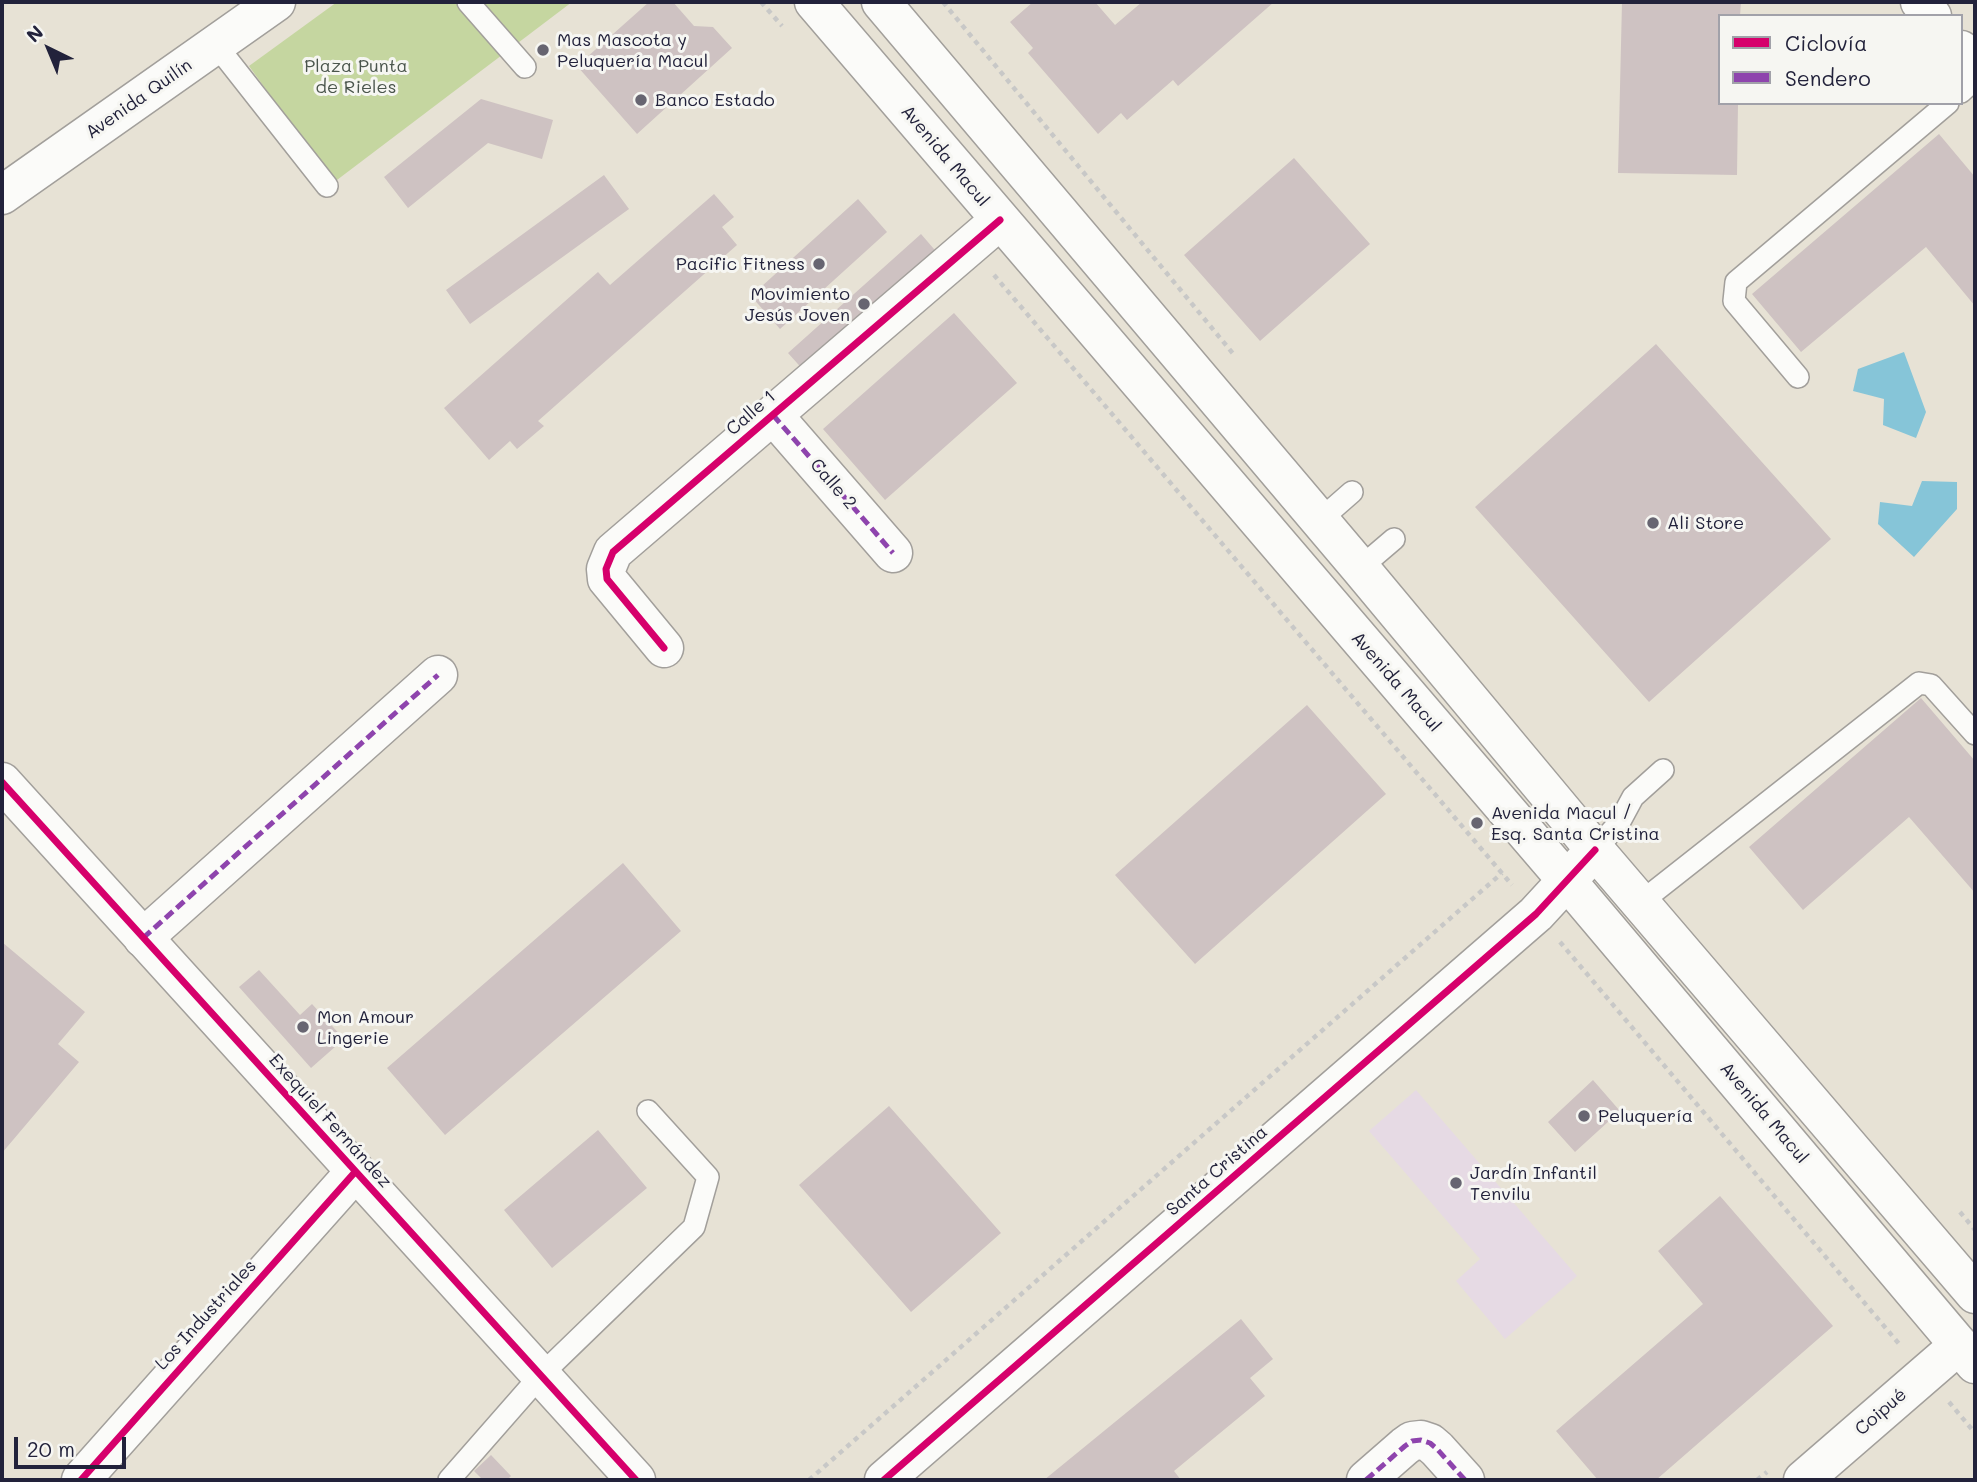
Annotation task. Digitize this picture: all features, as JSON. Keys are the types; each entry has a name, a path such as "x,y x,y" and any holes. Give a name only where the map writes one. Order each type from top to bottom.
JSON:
{"street":[{"name":"Avenida Quilín","path":"2,195 276,2"},
{"name":"Avenida Macul","path":"814,2 1568,882 1967,1354"},
{"path":"881,2 907,16 1320,520 1595,850 1975,1294"},
{"path":"1963,52 1975,66"},
{"name":"Calle 1","path":"664,648 607,579 608,560 613,552 1000,220"},
{"name":"Calle 2","path":"773,415 893,553"},
{"path":"143,938 438,675"},
{"name":"Exequiel Fernández","path":"2,782 636,1480"},
{"name":"Santa Cristina","path":"884,1480 1536,914 1595,850"},
{"name":"Los Industriales","path":"81,1480 355,1172"},
{"name":"Coipué","path":"1803,1480 1925,1374 1967,1354"},
{"path":"1366,1480 1405,1446 1421,1440 1437,1449 1465,1480"}],"lane":[{"path":"468,2 525,67"},
{"path":"215,45 327,186"},
{"path":"1798,377 1734,301 1737,282 1946,105"},
{"path":"1320,520 1352,492"},
{"path":"1360,568 1394,539"},
{"path":"1641,902 1919,683 1931,685 1975,734"},
{"path":"1595,850 1619,823 1633,797 1664,770"},
{"path":"449,1480 541,1375 694,1227 708,1177 648,1111"}],"path":[{"path":"761,2 788,34"},
{"path":"969,246 1975,1433"},
{"path":"809,1480 1502,873"}],"shaded area":[{"name":"Jardín Infantil Tenvilu","path":"1416,1090 1577,1276 1505,1339 1456,1281 1480,1259 1369,1131"}],"green space":[{"name":"Plaza Punta de Rieles","path":"337,2 572,2 333,183 249,66"}],"water":[{"path":"1904,352 1926,412 1916,438 1883,425 1884,399 1853,391 1858,369"},
{"path":"1922,481 1957,482 1957,509 1914,557 1878,524 1880,502 1912,506"}],"building":[{"name":"Banco Estado","path":"649,2 673,2 694,26 713,27 732,48 637,134 577,66"},
{"path":"1033,2 1095,2 1115,25 1142,2 1274,2 1178,86 1173,80 1127,120 1121,113 1098,134 1028,53 1033,48 1010,22"},
{"path":"1622,2 1741,2 1740,14 1718,14 1718,105 1738,105 1737,175 1618,173"},
{"path":"481,99 553,120 542,159 488,143 408,208 384,177"},
{"path":"1939,134 1975,177 1975,306 1926,247 1801,352 1752,294"},
{"path":"1294,158 1370,244 1260,341 1184,255"},
{"path":"604,175 629,209 470,324 446,290"},
{"path":"714,194 734,217 722,227 737,245 538,421 544,426 517,449 510,441 489,460 444,408 598,272 610,285"},
{"name":"Pacific Fitness","path":"858,199 887,232 780,329 751,296"},
{"name":"Movimiento Jesús Joven","path":"921,234 940,256 806,373 788,353"},
{"path":"954,313 1017,383 885,500 823,429"},
{"name":"Ali Store","path":"1656,344 1831,539 1649,702 1475,507"},
{"path":"1921,698 1975,761 1975,893 1909,817 1803,910 1749,847"},
{"path":"1307,705 1386,794 1195,964 1115,875"},
{"path":"623,863 681,931 445,1135 387,1068"},
{"path":"2,942 85,1012 58,1044 79,1062 2,1153"},
{"name":"Mon Amour Lingerie","path":"259,970 300,1015 312,1004 344,1039 311,1068 239,987"},
{"name":"Peluquería","path":"1593,1080 1620,1111 1575,1152 1548,1122"},
{"path":"889,1106 1001,1233 911,1312 799,1185"},
{"path":"598,1130 647,1188 552,1268 504,1210"},
{"path":"1720,1196 1833,1326 1656,1480 1598,1480 1556,1431 1703,1304 1658,1251"},
{"path":"1241,1319 1273,1359 1250,1378 1265,1396 1174,1471 1181,1480 1044,1480"},
{"path":"491,1455 511,1476 507,1480 483,1480 474,1471"}],"marked path":[{"path":"773,415 893,553"},
{"path":"143,938 438,675"},
{"path":"1366,1480 1405,1446 1412,1441 1421,1440 1437,1449 1465,1480"}],"cycle path":[{"path":"664,648 607,579 606,569 613,552 1000,220"},
{"path":"2,782 636,1480"},
{"path":"884,1480 1536,914 1595,850"},
{"path":"81,1480 355,1172"}],"place":[{"name":"Mas Mascota y Peluquería Macul","path":"543,50"},
{"name":"Banco Estado","path":"641,100"},
{"name":"Pacific Fitness","path":"819,264"},
{"name":"Movimiento Jesús Joven","path":"864,304"},
{"name":"Ali Store","path":"1653,523"},
{"name":"Avenida Macul / Esq. Santa Cristina","path":"1477,823"},
{"name":"Mon Amour Lingerie","path":"303,1027"},
{"name":"Peluquería","path":"1584,1116"},
{"name":"Jardín Infantil Tenvilu","path":"1456,1183"}]}
